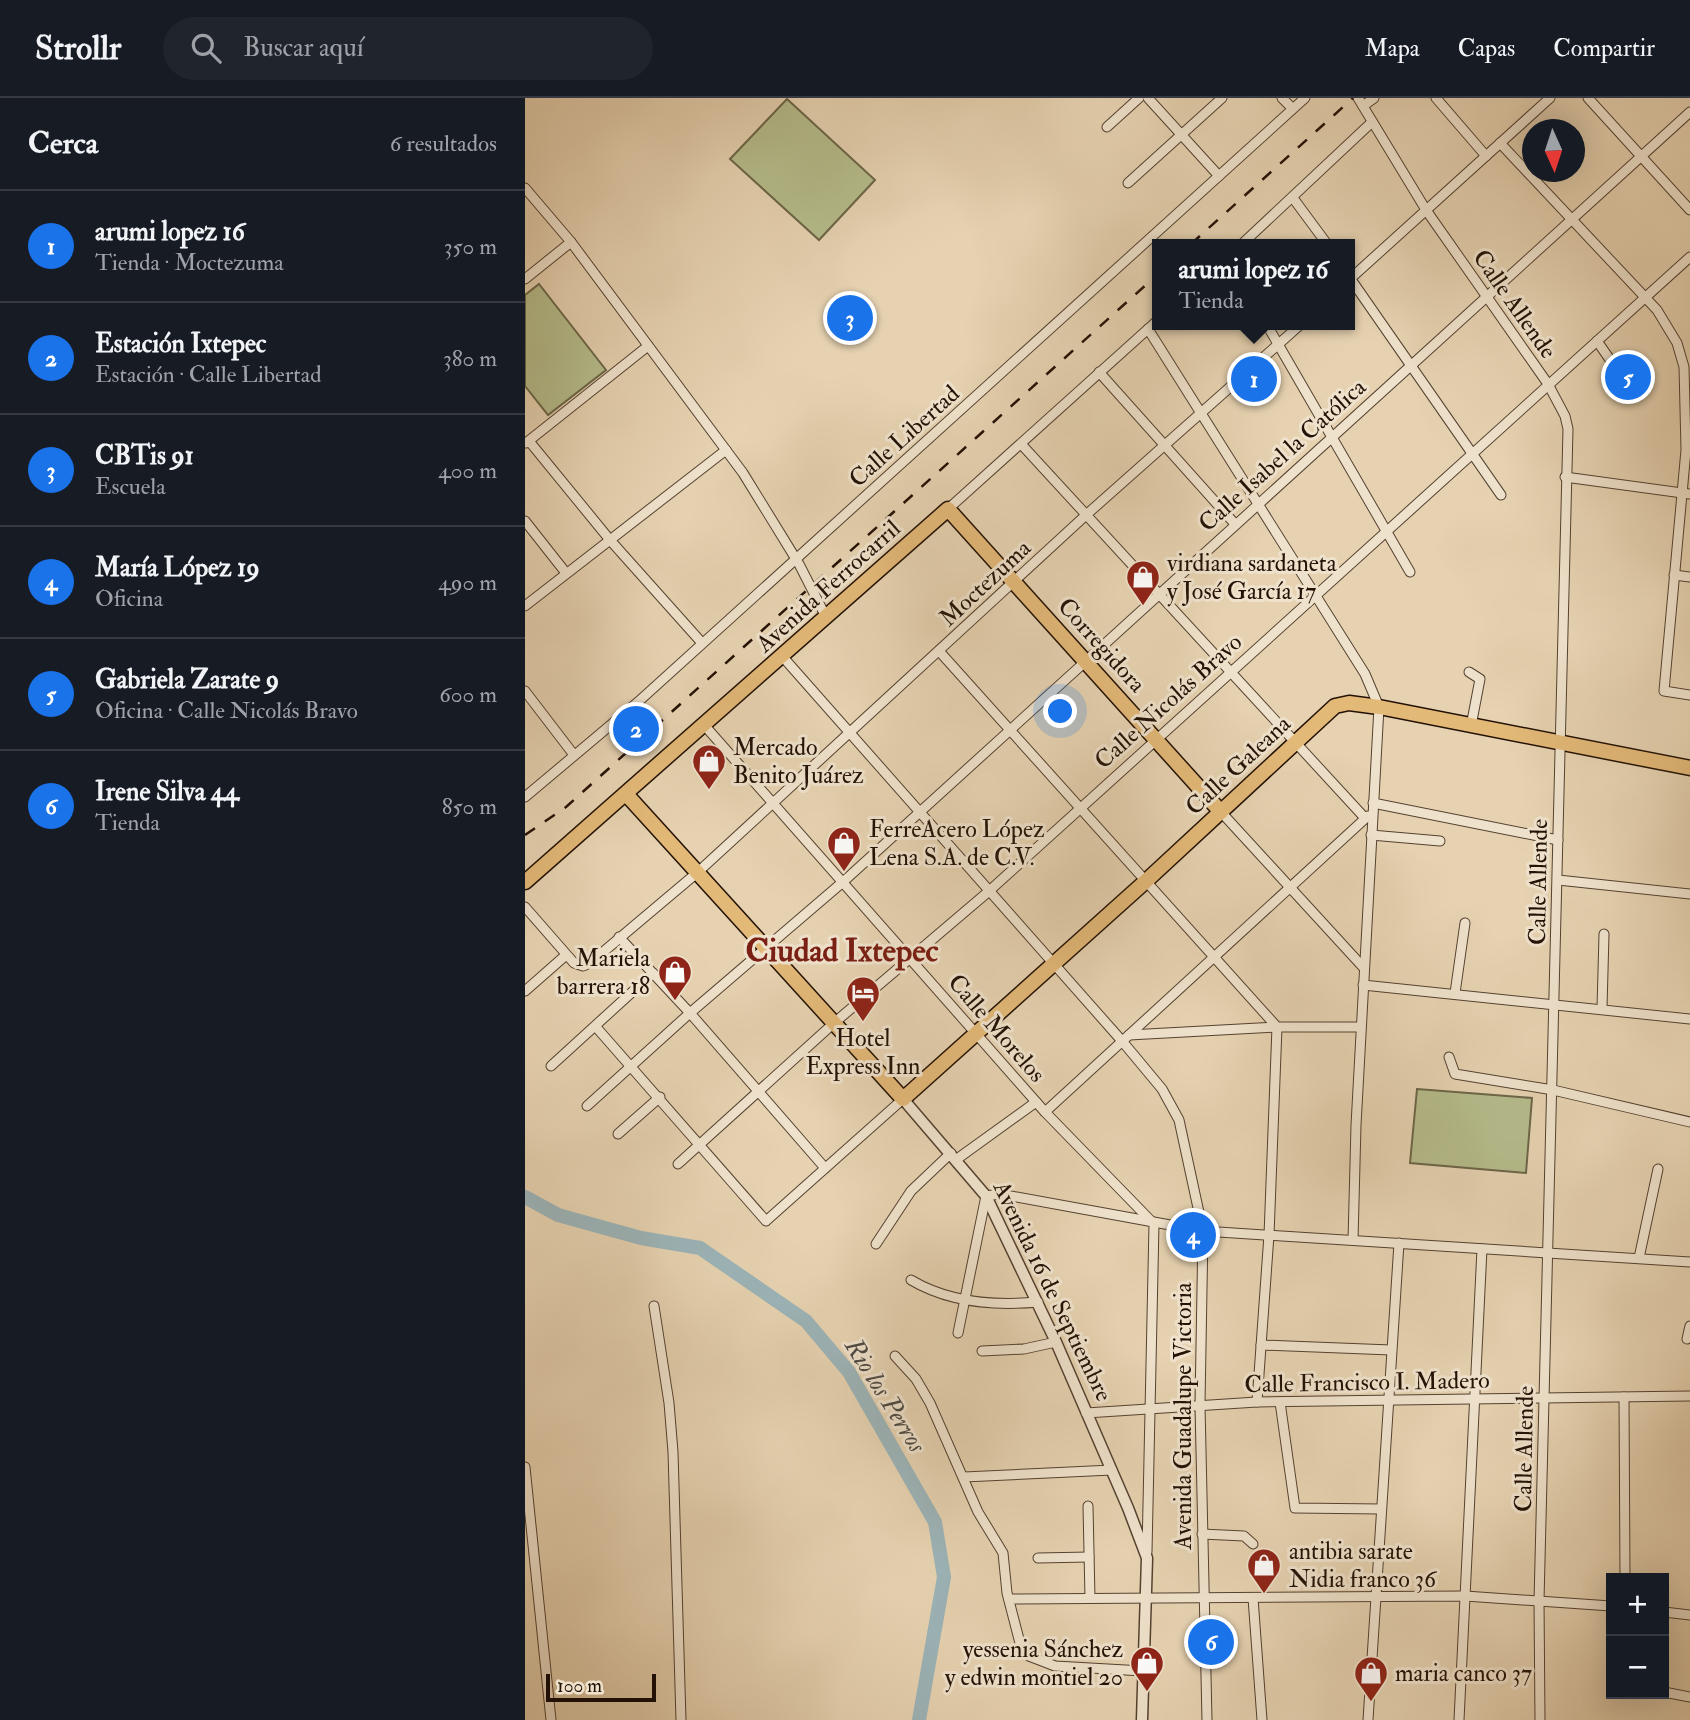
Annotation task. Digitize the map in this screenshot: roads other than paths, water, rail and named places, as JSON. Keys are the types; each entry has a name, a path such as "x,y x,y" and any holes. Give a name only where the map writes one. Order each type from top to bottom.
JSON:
{"main road":[{"name":"Corregidora","path":"948,509 1086,659 1221,812"},
{"name":"Avenida Ferrocarril","path":"525,882 948,509"},
{"name":"Calle Galeana","path":"903,1099 1146,881 1335,706 1349,703 1379,706 1690,768"},
{"name":"Avenida 16 de Septiembre","path":"626,794 903,1099"}],"street":[{"path":"1107,127 1139,98"},
{"path":"1148,98 1219,176"},
{"path":"1128,183 1222,98"},
{"path":"1282,98 1292,108"},
{"name":"Calle Libertad","path":"525,797 795,561 1305,98"},
{"path":"1361,102 1374,98"},
{"path":"1436,98 1486,156"},
{"path":"1355,274 1550,98"},
{"path":"1588,98 1690,209"},
{"name":"Calle Allende","path":"1361,102 1371,123 1426,210 1548,384 1565,416 1568,429 1550,1252 1539,1601 1540,1720"},
{"name":"Calle Isabel la Católica","path":"587,1106 920,813 1086,659 1159,596 1332,434 1690,111"},
{"path":"1248,239 1371,123"},
{"path":"1500,143 1657,310 1668,325 1684,367 1687,412 1686,494 1674,575 1664,691 1690,695"},
{"path":"525,188 571,242 743,473 826,617"},
{"path":"1293,198 1323,239"},
{"path":"525,279 571,242"},
{"name":"Calle Nicolás Bravo","path":"678,1164 834,1023 988,892 1155,738 1233,671 1314,593 1690,257"},
{"path":"1355,285 1501,495"},
{"name":"Avenida Ferrocarril","path":"948,509 1152,326"},
{"path":"1045,1112 1216,957 1289,885 1368,816 1373,803 1379,706 1365,674 1149,329"},
{"path":"1270,330 1410,572"},
{"name":"Moctezuma","path":"566,955 578,966 590,964 698,872 1163,445 1294,330"},
{"path":"1597,341 1634,394"},
{"path":"648,346 527,443 702,643"},
{"path":"1099,372 1235,524"},
{"path":"1022,444 1159,596 1368,816 1371,835 1360,1027 1353,1240"},
{"path":"525,606 726,450"},
{"path":"1565,477 1686,494"},
{"path":"525,521 566,573"},
{"path":"1674,575 1690,578"},
{"path":"939,651 1277,1027 1269,1235 1257,1402"},
{"name":"Avenida Guadalupe Victoria","path":"782,656 1052,964 1126,1038 1162,1089 1179,1120 1203,1231 1200,1405 1207,1720"},
{"path":"1469,672 1480,678 1471,726"},
{"path":"525,691 574,755"},
{"name":"Calle Morelos","path":"705,726 1045,1112 1154,1224"},
{"path":"1373,803 1559,840"},
{"path":"1221,812 1363,967"},
{"path":"1371,835 1440,841"},
{"path":"1558,880 1690,894"},
{"path":"525,907 566,955 525,991"},
{"path":"1455,993 1465,923"},
{"path":"1602,1009 1604,934"},
{"path":"619,937 690,1013 825,1168"},
{"path":"551,1066 653,972"},
{"path":"1363,985 1690,1019"},
{"path":"596,1027 767,1221 903,1099"},
{"path":"1126,1038 1277,1027 1360,1027"},
{"path":"1449,1058 1455,1074 1553,1090 1690,1122"},
{"path":"618,1134 660,1097"},
{"name":"Avenida 16 de Septiembre","path":"903,1099 986,1196 1056,1342 1147,1558 1142,1720"},
{"path":"876,1244 911,1191 954,1156 1036,1102"},
{"path":"1639,1258 1658,1169"},
{"path":"958,1333 967,1300 986,1196 1000,1195 1203,1231 1690,1262"},
{"path":"1147,1558 1154,1224"},
{"path":"1368,1720 1399,1243"},
{"path":"1459,1720 1477,1400 1482,1249"},
{"path":"911,1280 967,1300 1038,1302"},
{"path":"654,1306 673,1452 681,1720"},
{"path":"1687,1339 1690,1325"},
{"path":"982,1351 1024,1349 1056,1342"},
{"path":"1261,1345 1391,1350"},
{"path":"895,1356 923,1391 978,1512 1003,1553 1016,1634 1029,1656 1055,1666 1143,1671"},
{"name":"Calle Francisco I. Madero","path":"1086,1413 1257,1402 1690,1396"},
{"path":"1624,1397 1625,1573"},
{"path":"1280,1402 1295,1508 1381,1509"},
{"path":"525,1467 551,1720"},
{"path":"964,1477 1112,1470"},
{"path":"1088,1506 1090,1598"},
{"path":"1202,1534 1244,1536 1253,1544"},
{"path":"1038,1558 1089,1557"},
{"path":"1009,1600 1465,1596 1606,1606"},
{"path":"1253,1598 1262,1720"},
{"path":"1669,1613 1690,1615"},
{"path":"1669,1693 1690,1697"}],"waterway":[{"name":"Rio los Perros","path":"525,1197 558,1215 641,1238 700,1248 806,1321 849,1372 935,1522 944,1577 919,1720"}],"railway":[{"path":"1197,239 1353,98"},
{"path":"525,835 566,807 1152,279"}],"place":[{"name":"CBTis 91","path":"850,318"},
{"name":"Gabriela Zarate 9","path":"1628,377"},
{"name":"arumi lopez 16","path":"1254,379"},
{"name":"virdiana sardaneta y José García 17","path":"1143,607"},
{"name":"Estación Ixtepec","path":"636,729"},
{"name":"Mercado Benito Juárez","path":"709,791"},
{"name":"FerreAcero López Lena S.A. de C.V.","path":"844,873"},
{"name":"Mariela barrera 18","path":"675,1002"},
{"name":"Hotel Express Inn","path":"863,1023"},
{"name":"María López 19","path":"1193,1235"},
{"name":"antibia sarate Nidia franco 36","path":"1264,1595"},
{"name":"Irene Silva 44","path":"1211,1642"},
{"name":"yessenia Sánchez y edwin montiel 20","path":"1147,1693"},
{"name":"maria canco 37","path":"1371,1703"}],"district":[{"name":"Ciudad Ixtepec","path":"842,950"}]}
